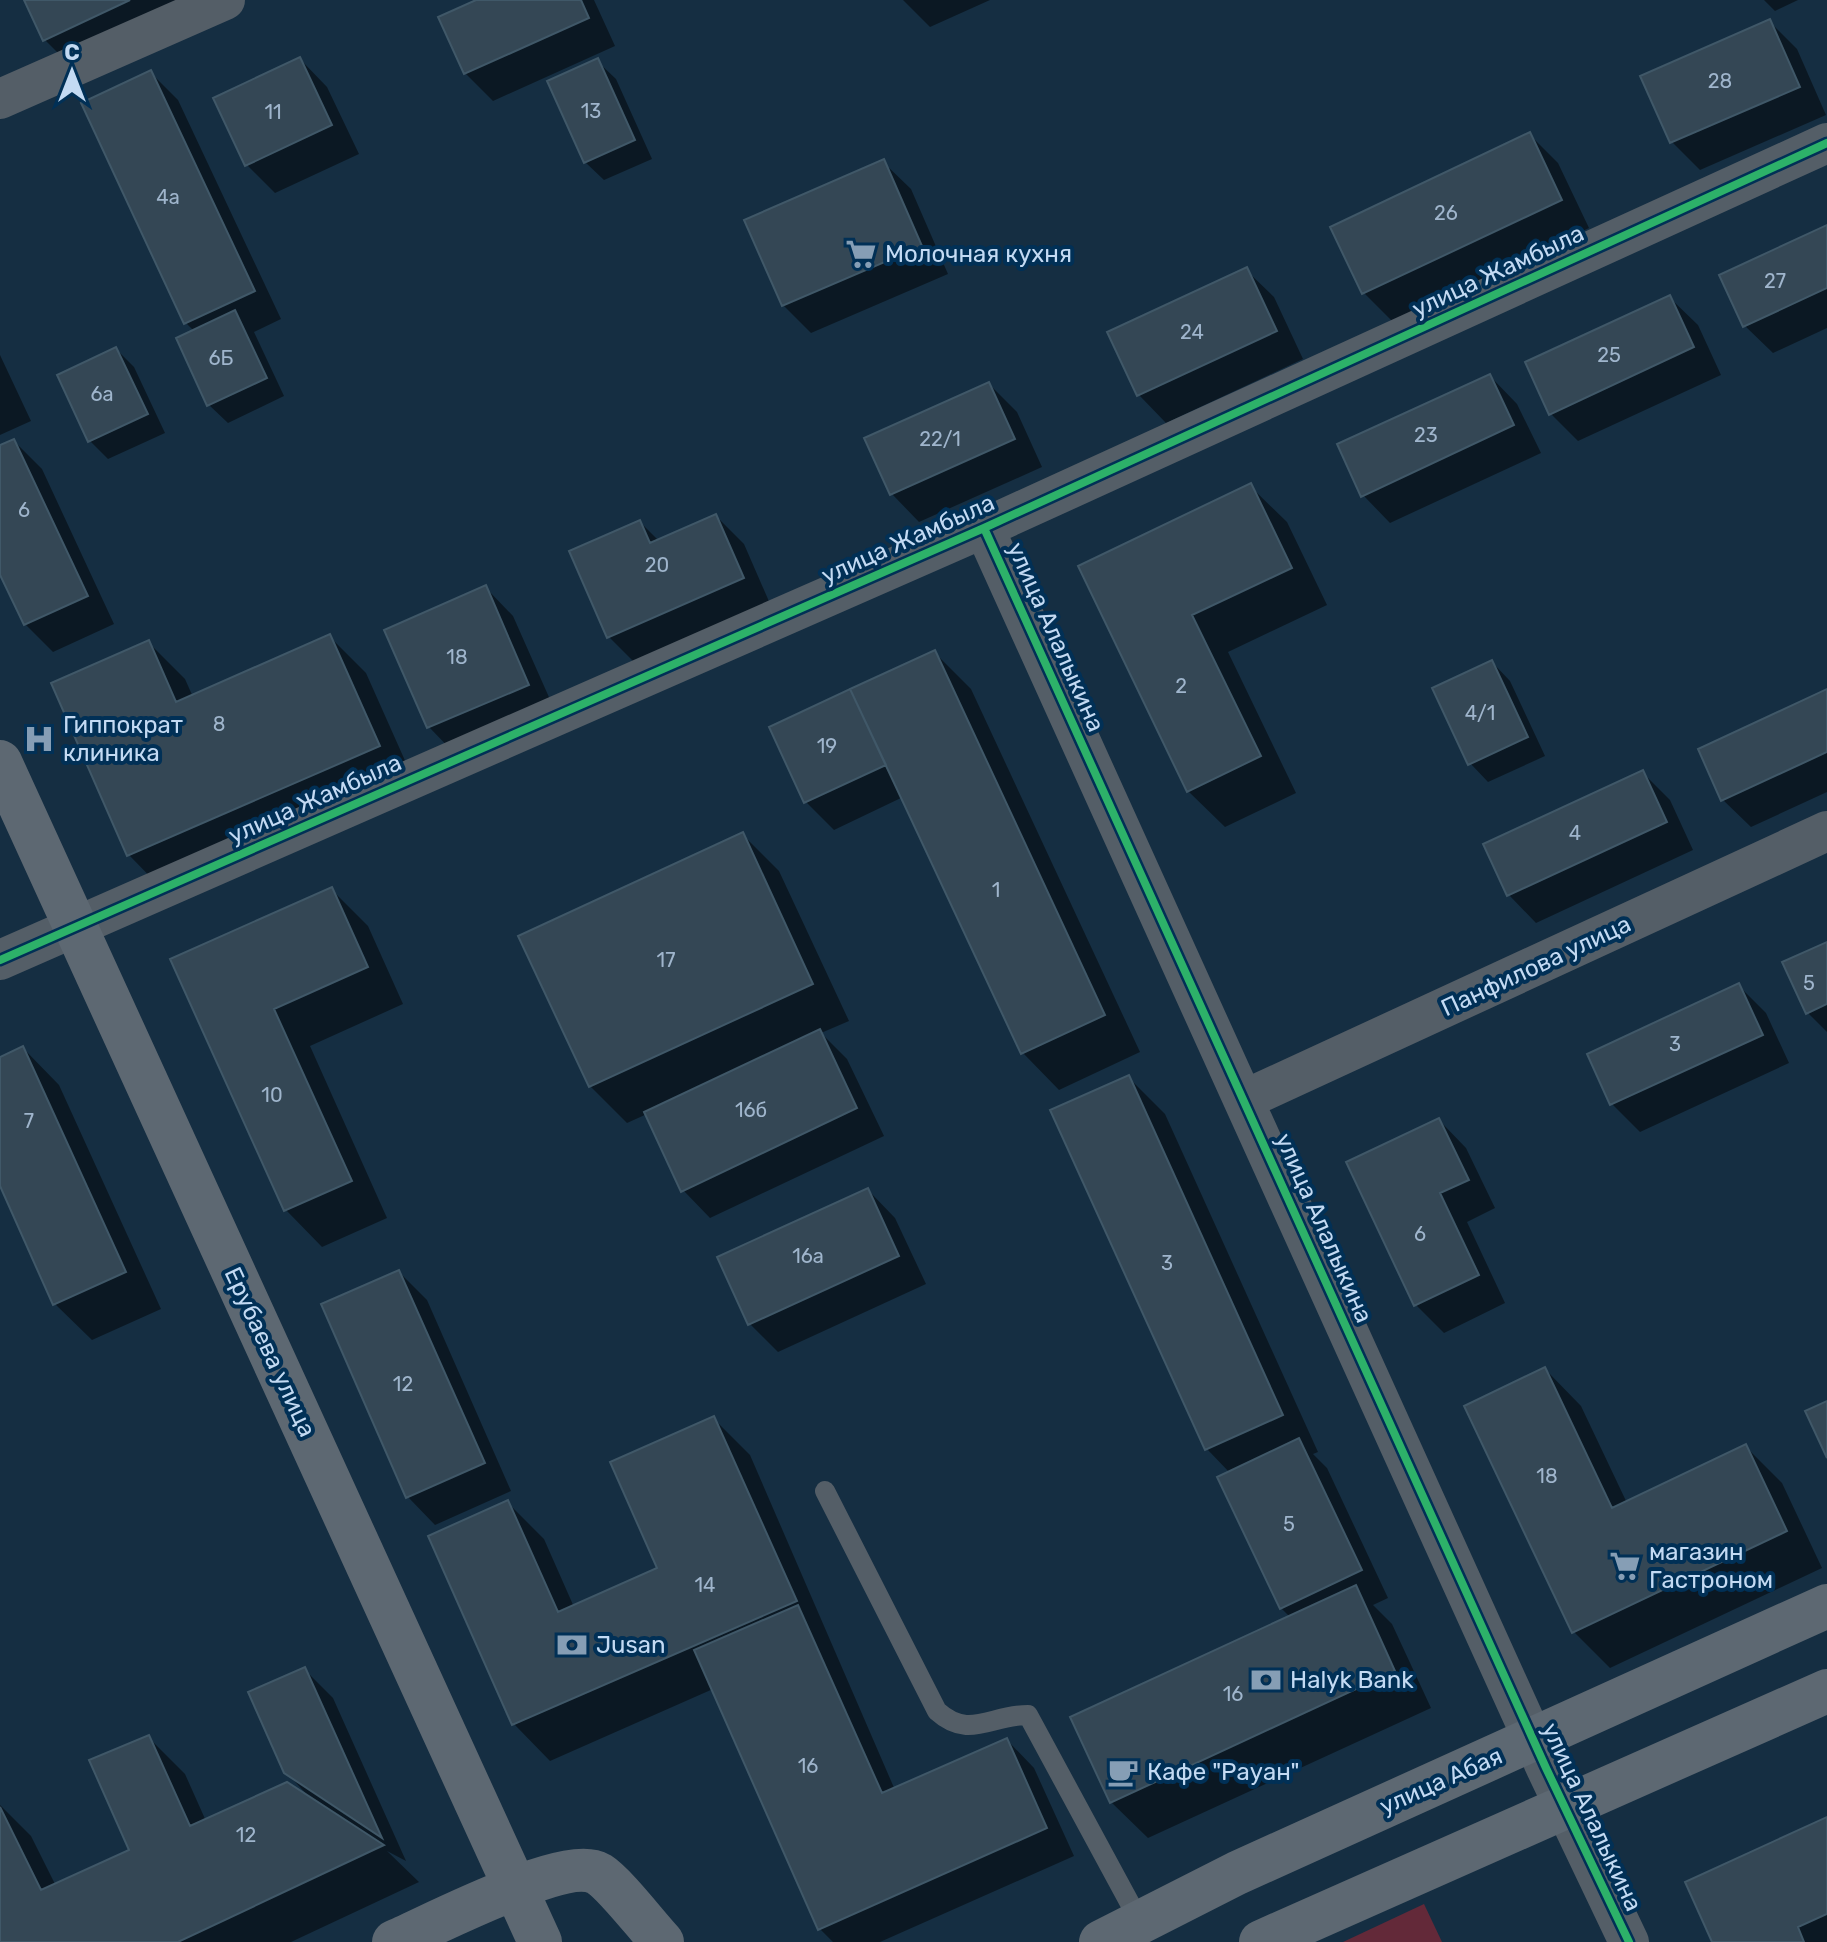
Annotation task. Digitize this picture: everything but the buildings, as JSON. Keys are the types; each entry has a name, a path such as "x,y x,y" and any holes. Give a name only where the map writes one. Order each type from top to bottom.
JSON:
{"main road":[{"name":"Ерубаева улица","path":"0,762 540,1942"},
{"name":"улица Абая","path":"1101,1942 1237,1873 1827,1606"},
{"path":"1261,1942 1827,1691"},
{"path":"394,1942 516,1888 563,1871 582,1870 600,1875 662,1942"}],"street":[{"path":"0,99 225,0"},
{"name":"улица Жамбыла","path":"0,960 984,528 1827,143"},
{"name":"улица Алалыкина","path":"984,528 1533,1739 1629,1942"},
{"name":"Панфилова улица","path":"1244,1100 1827,831"}],"lane":[{"path":"825,1491 937,1711 952,1724 975,1725 1010,1715 1028,1715 1140,1922"}],"shaded area":[{"path":"1424,1904 1442,1942 1343,1942"}],"cycle path":[{"path":"0,960 984,528 1827,143"},
{"path":"984,528 1546,1768 1629,1942"}],"place":[{"name":"Молочная кухня","path":"861,254"},
{"name":"Гиппократ клиника","path":"39,739"},
{"name":"магазин Гастроном","path":"1625,1566"},
{"name":"Jusan","path":"572,1645"},
{"name":"Halyk Bank","path":"1266,1680"},
{"name":"Кафе \"Рауан\"","path":"1123,1772"}]}
